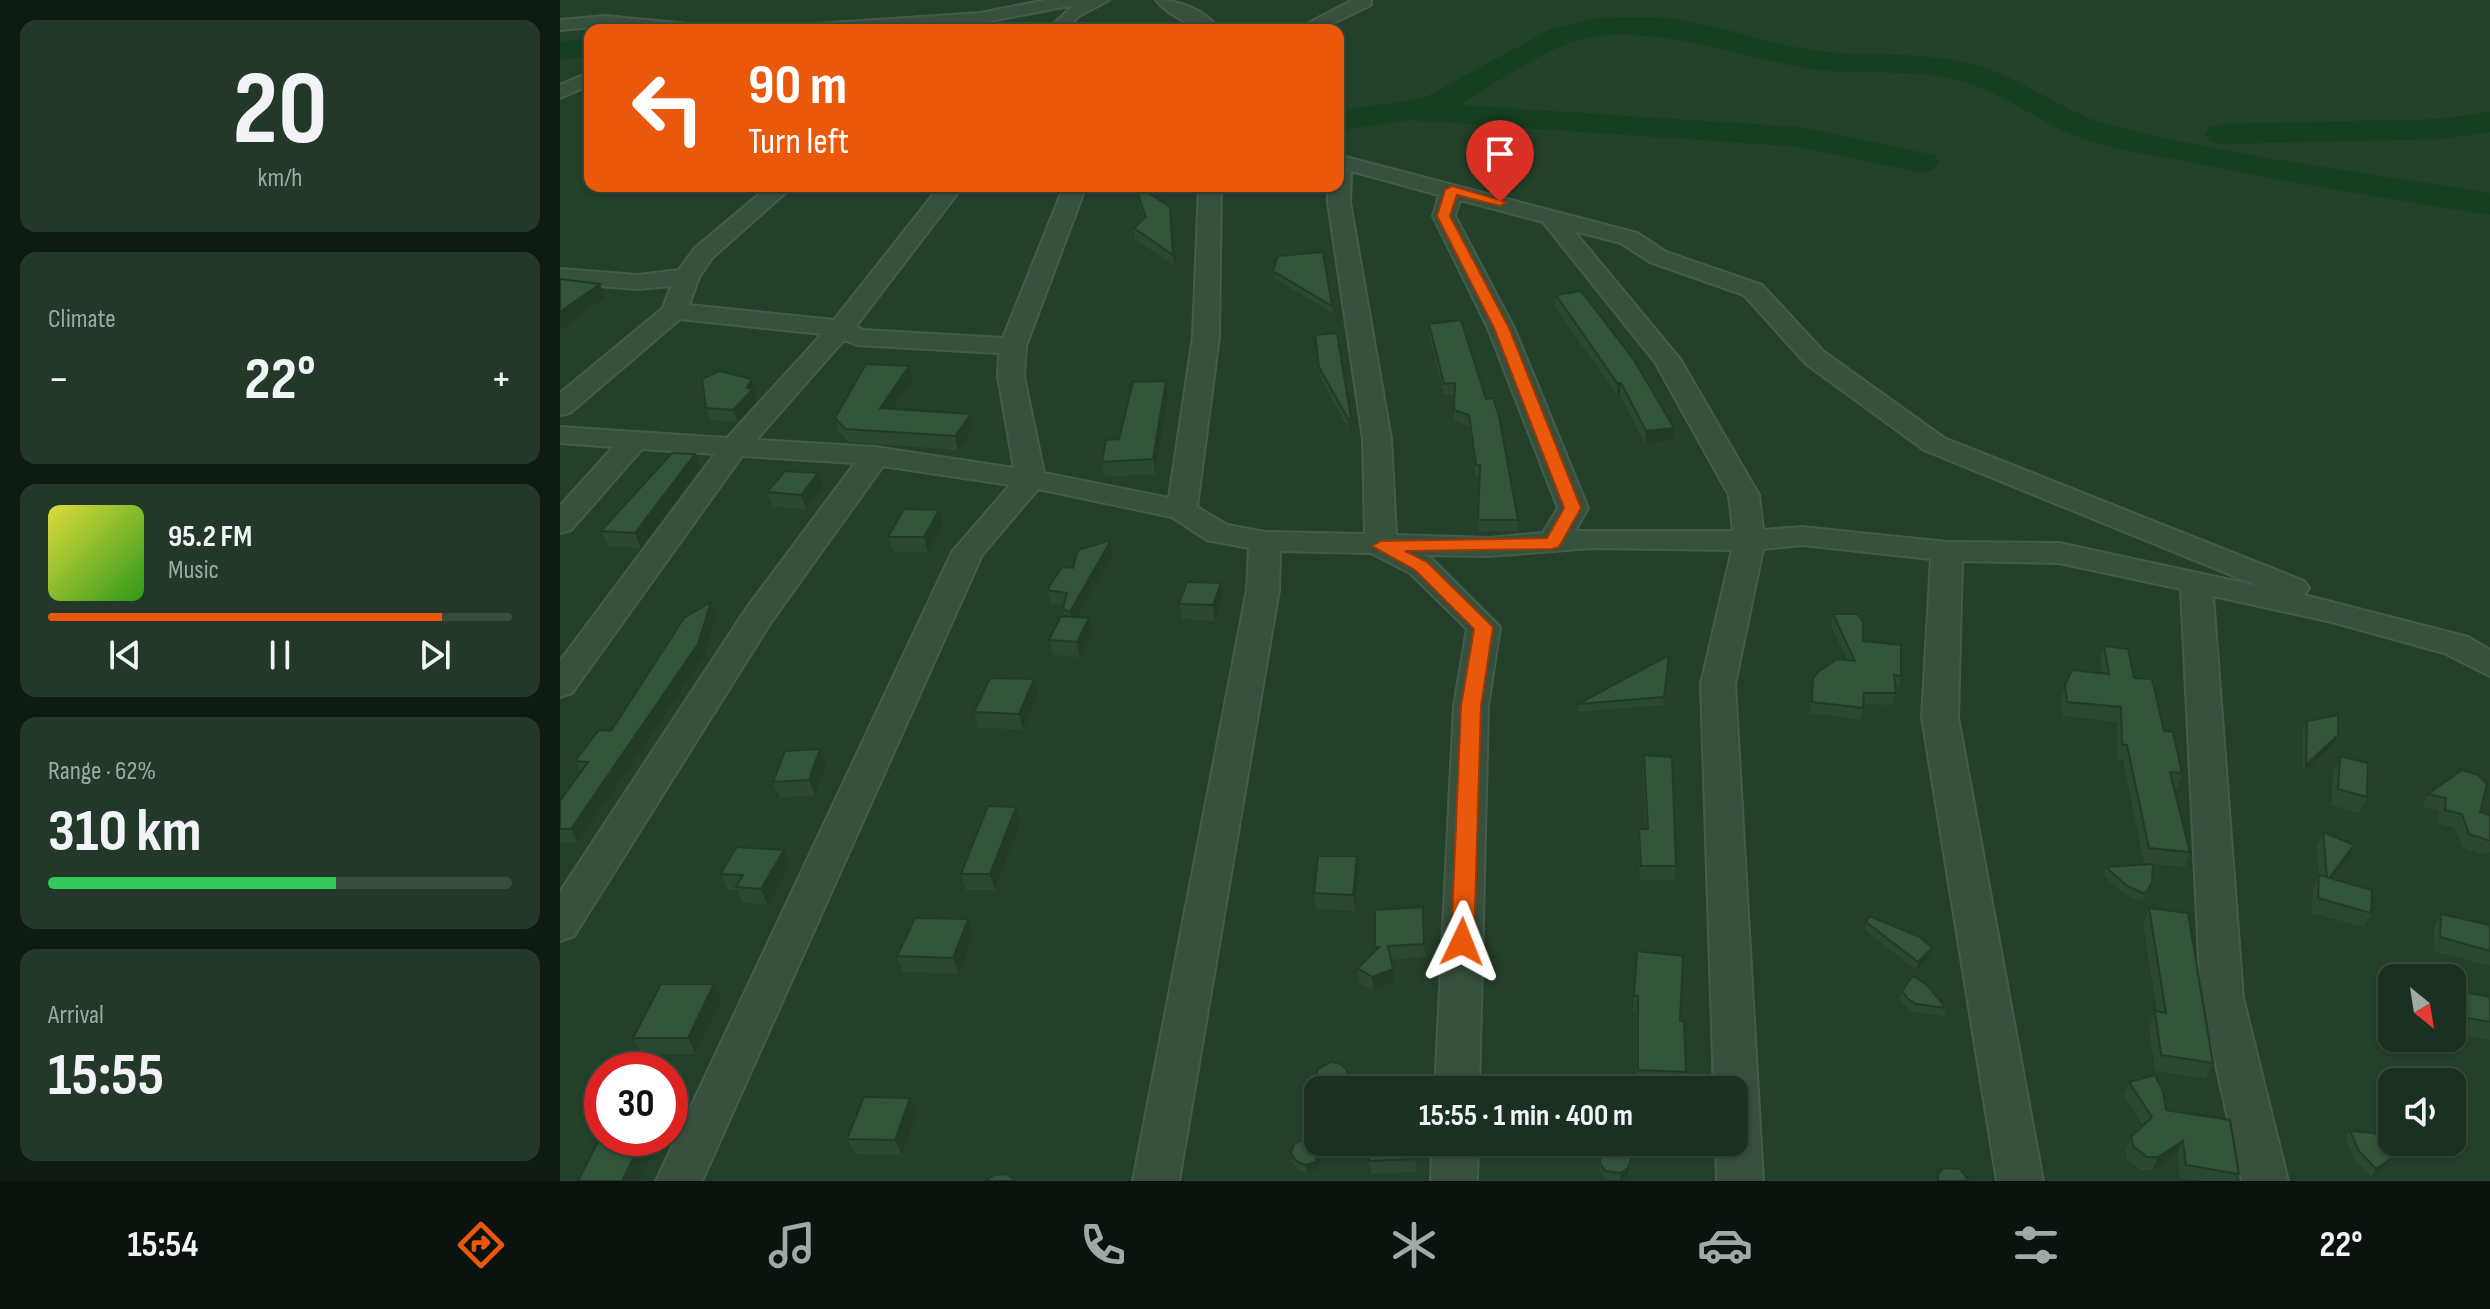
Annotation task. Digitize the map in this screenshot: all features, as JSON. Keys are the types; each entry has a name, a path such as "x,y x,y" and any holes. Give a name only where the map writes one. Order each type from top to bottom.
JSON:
{"street":[{"path":"892,24 980,18 1100,0"},
{"path":"1016,24 1069,5 1118,0"},
{"path":"1165,0 1168,5 1203,19 1206,24"},
{"path":"1320,24 1362,5 1362,0"},
{"path":"1059,24 1069,5"},
{"path":"560,11 608,24"},
{"path":"560,25 584,25"},
{"path":"560,92 584,81"},
{"path":"1344,162 1629,238 1658,257 1753,290 1815,358 1934,444 2275,579 2334,612"},
{"path":"1452,190 1444,216 1501,328 1573,508 1552,544"},
{"path":"560,407 674,311 687,277 703,253 775,192"},
{"path":"560,685 735,446 841,328 947,192"},
{"path":"1031,479 1011,377 1013,346 1073,192"},
{"path":"1182,510 1206,337 1210,192"},
{"path":"1339,192 1377,439 1381,546"},
{"path":"1549,215 1667,359 1744,495 1749,541 1718,684 1740,1181"},
{"path":"560,276 638,282 687,277"},
{"path":"674,311 841,328 857,337 1013,346"},
{"path":"560,435 875,456 1031,479 1182,510 1218,533 1265,541 1381,546 1552,544 1592,539 1749,541 1802,536 1947,551 2059,553 2334,612 2456,645 2490,665"},
{"path":"560,524 635,440"},
{"path":"560,925 758,616 875,456"},
{"path":"679,1181 968,552 1031,479"},
{"path":"1156,1181 1263,590 1265,541"},
{"path":"1381,546 1421,566 1484,627 1471,706 1458,1076"},
{"path":"1947,551 1940,717 2020,1181"},
{"path":"2196,580 2222,998 2265,1181"},
{"path":"1454,1181 1455,1156"}],"building":[{"path":"1137,192 1147,192 1170,207 1173,255 1134,228 1146,217"},
{"path":"1323,252 1332,306 1273,271 1278,256"},
{"path":"560,279 600,284 560,312"},
{"path":"1581,291 1634,360 1674,428 1646,431 1621,383 1617,383 1556,295"},
{"path":"1461,320 1486,399 1493,398 1499,416 1518,520 1478,520 1480,465 1476,465 1469,415 1454,410 1455,383 1444,384 1429,324"},
{"path":"1337,333 1351,418 1348,419 1319,367 1315,335"},
{"path":"866,364 909,366 880,408 971,414 955,436 845,429 835,418"},
{"path":"719,371 752,379 747,388 753,389 733,410 706,408 702,379"},
{"path":"1166,381 1153,459 1102,462 1106,440 1119,439 1133,382"},
{"path":"672,453 695,454 635,533 601,531"},
{"path":"785,471 818,473 801,495 767,492"},
{"path":"904,509 939,510 924,537 888,537"},
{"path":"1111,540 1070,612 1063,609 1067,593 1047,590 1062,567 1073,568 1078,550"},
{"path":"1187,582 1221,583 1213,605 1179,604"},
{"path":"711,602 698,644 571,829 560,829 560,801 588,762 575,761 599,730 611,731 684,618"},
{"path":"1833,614 1858,614 1863,622 1863,641 1901,645 1901,676 1894,675 1896,693 1864,693 1863,708 1812,702 1813,679 1818,672 1837,659 1855,661"},
{"path":"1061,616 1089,618 1077,642 1049,640"},
{"path":"2104,646 2128,649 2134,678 2152,679 2164,731 2173,732 2182,773 2170,772 2190,852 2149,848 2127,745 2122,744 2121,707 2067,702 2065,685 2072,670 2109,674"},
{"path":"1669,655 1664,697 1578,704"},
{"path":"990,678 1034,679 1019,714 974,712"},
{"path":"2338,715 2338,735 2306,765 2307,721"},
{"path":"820,749 809,780 773,782 785,751"},
{"path":"1644,755 1672,757 1676,866 1641,866 1639,829 1648,829"},
{"path":"2340,756 2368,763 2367,797 2338,789"},
{"path":"2462,770 2478,775 2487,784 2480,812 2490,815 2490,840 2469,834 2462,814 2445,810 2446,798 2428,794"},
{"path":"988,806 1016,807 990,874 961,874"},
{"path":"2323,832 2354,845 2329,878 2372,890 2371,913 2318,898 2319,875 2327,877"},
{"path":"737,847 784,850 761,889 736,887 743,875 720,874"},
{"path":"1318,856 1357,856 1353,895 1314,893"},
{"path":"2153,864 2152,883 2145,894 2127,886 2106,867"},
{"path":"1423,907 1424,944 1388,946 1393,969 1372,977 1358,968 1379,947 1375,947 1375,910"},
{"path":"2149,908 2188,913 2213,1063 2161,1055 2155,1011 2166,1013"},
{"path":"2441,914 2490,925 2490,951 2440,937"},
{"path":"1869,916 1920,937 1932,948 1918,962 1866,922"},
{"path":"915,918 968,919 953,958 897,956"},
{"path":"1637,951 1683,956 1680,1021 1684,1021 1686,1072 1638,1070 1638,996 1634,996"},
{"path":"1913,976 1928,986 1946,1008 1916,1004 1908,999 1902,991"},
{"path":"661,984 714,984 688,1038 633,1038"},
{"path":"2466,993 2490,997 2490,1022 2468,1018"},
{"path":"1331,1062 1341,1064 1347,1070 1346,1076 1317,1076 1318,1069"},
{"path":"2155,1075 2163,1091 2166,1110 2230,1120 2239,1174 2186,1165 2183,1141 2158,1157 2147,1157 2133,1146 2131,1137 2152,1117 2129,1082"},
{"path":"864,1097 910,1098 895,1140 847,1139"},
{"path":"2350,1131 2378,1135 2378,1156 2392,1156 2376,1169 2359,1151"},
{"path":"1304,1139 1304,1156 1318,1156 1315,1162 1305,1165 1296,1161 1291,1153 1294,1144"},
{"path":"591,1156 634,1156 622,1181 578,1181"},
{"path":"1369,1156 1415,1156 1415,1159 1369,1161"},
{"path":"1600,1156 1630,1156 1631,1159 1628,1168 1621,1173 1605,1171"},
{"path":"1943,1168 1960,1169 1969,1181 1938,1181"},
{"path":"1005,1174 1014,1181 985,1181 994,1175"}],"waterway":[{"path":"1344,120 1433,106 1560,36 1597,27 1675,28 1805,59 1844,64 1914,63 1967,72 2003,85 2054,116 2102,134 2258,166 2490,204"},
{"path":"560,51 584,48"},
{"path":"1421,113 1800,137 1871,154 1922,162"},
{"path":"2222,134 2441,129 2490,122"}],"route":[{"path":"1462,942 1471,706 1484,627 1421,566 1381,546 1552,544 1573,508 1501,328 1444,216 1452,190 1500,202"}]}
